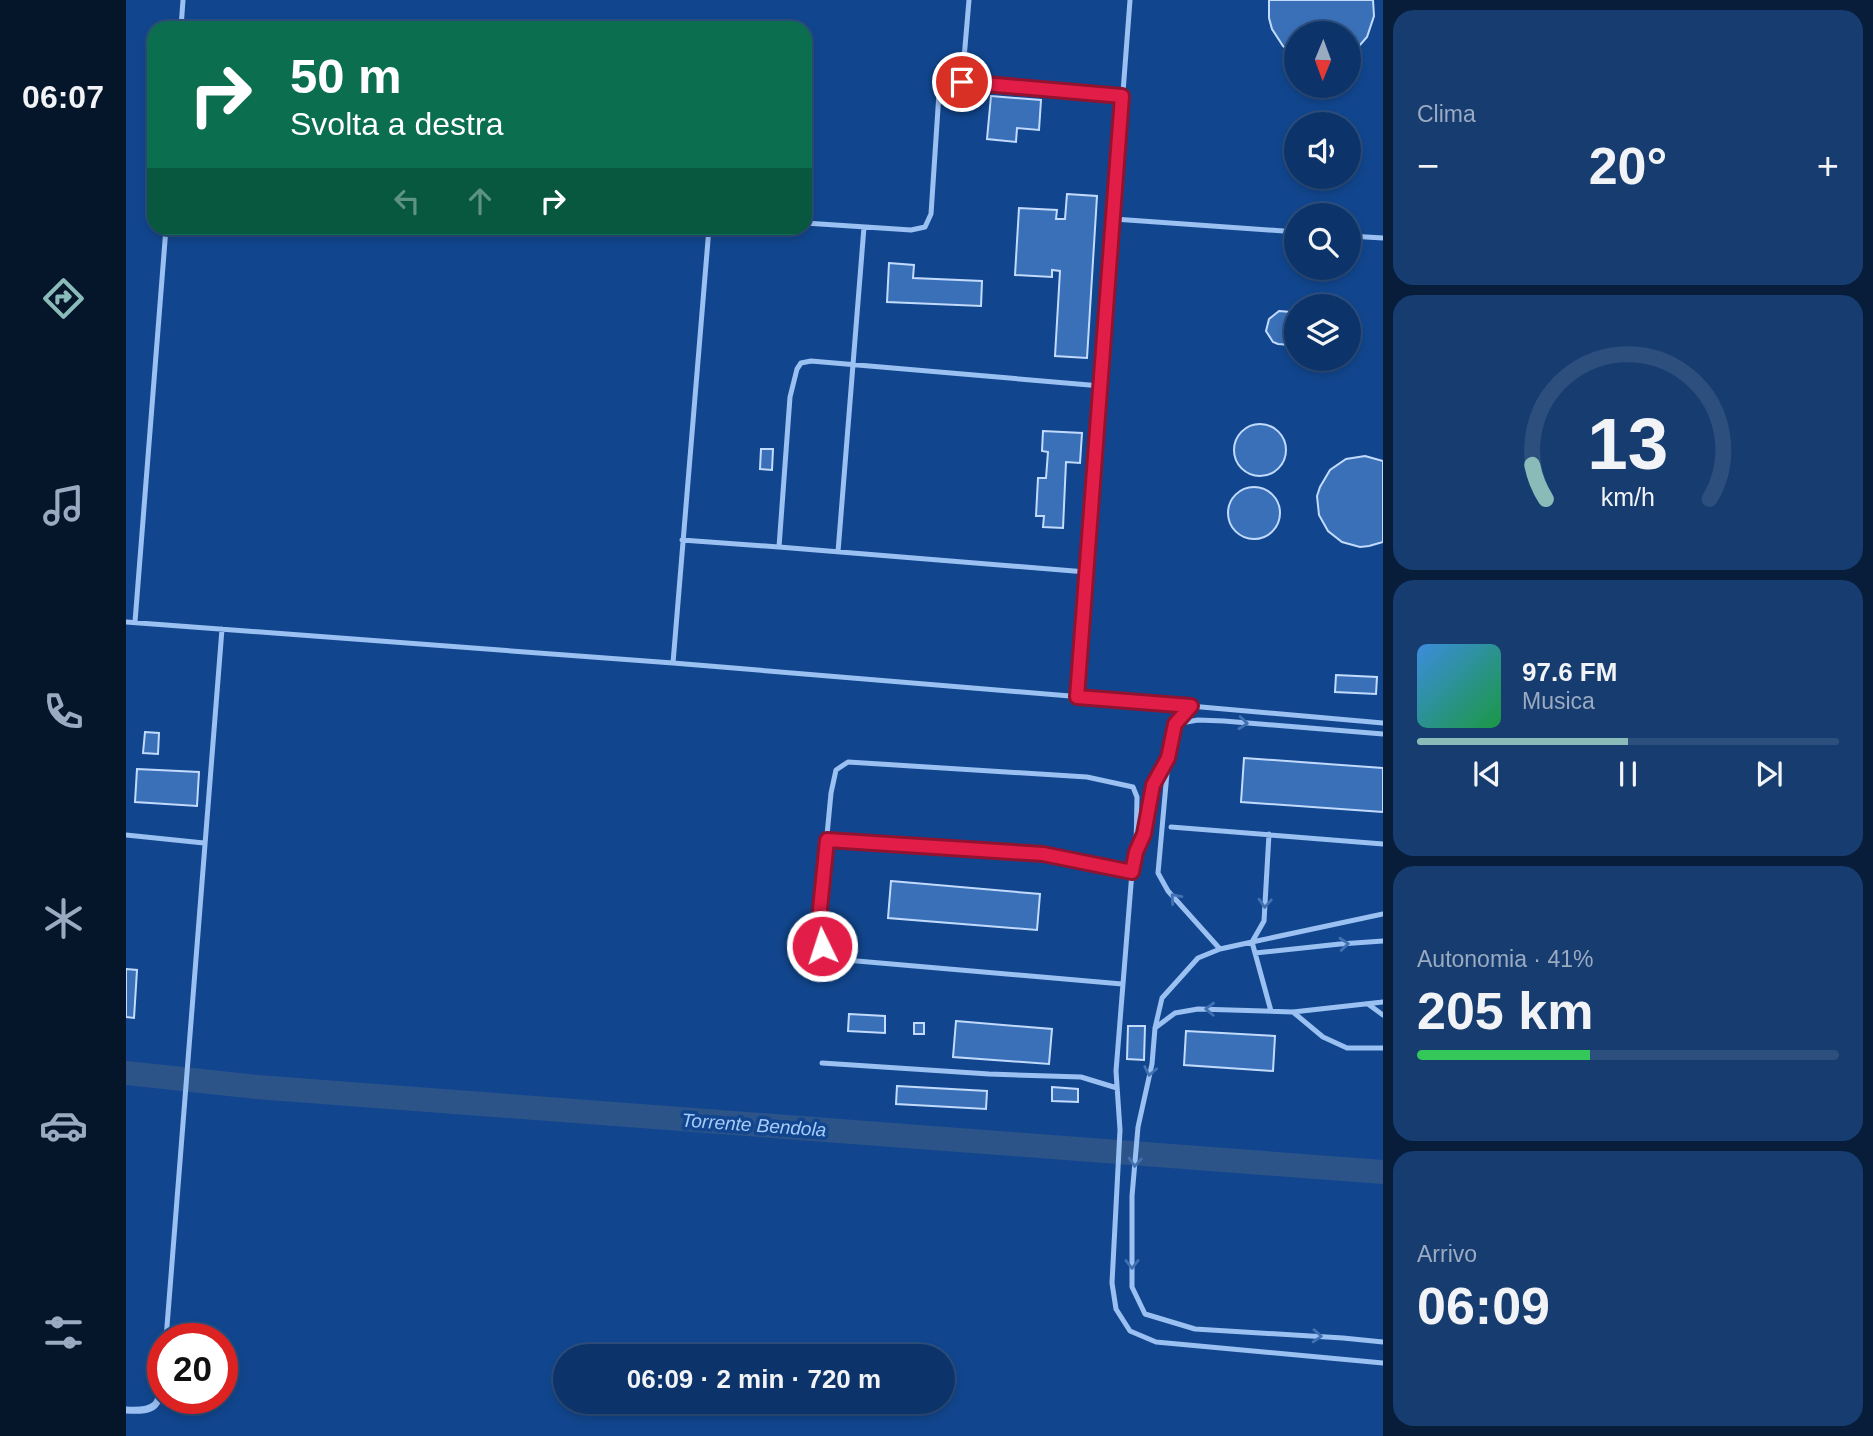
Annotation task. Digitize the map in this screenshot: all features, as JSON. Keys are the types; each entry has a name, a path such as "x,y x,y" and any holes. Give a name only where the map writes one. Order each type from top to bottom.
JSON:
{"street":[{"path":"126,1410 147,1409"}],"lane":[{"path":"182,21 183,0"},
{"path":"962,82 969,0"},
{"path":"1077,697 1130,0"},
{"path":"812,223 911,230 925,227 931,214 939,93 945,86 962,82 1122,96"},
{"path":"1114,219 1284,231"},
{"path":"838,552 864,227"},
{"path":"135,622 165,235"},
{"path":"673,663 708,235"},
{"path":"1361,237 1383,238"},
{"path":"779,547 790,397 801,363 811,361 1101,386"},
{"path":"682,540 1086,572"},
{"path":"126,622 673,663 1383,723"},
{"path":"167,1323 222,629"},
{"path":"1191,706 1175,724 1168,758 1158,873 1168,891 1220,949"},
{"path":"1175,724 1198,720 1224,721 1383,734"},
{"path":"1136,852 1144,834 1153,785 1168,758"},
{"path":"1122,984 834,959 822,946 820,909 831,793 836,769 848,762 1087,777 1133,787 1136,797 1136,852 1132,872 1116,1071 1120,1130 1112,1283 1116,1309 1130,1331 1156,1342 1383,1363"},
{"path":"1171,827 1383,844"},
{"path":"1269,834 1264,921 1252,942 1271,1011"},
{"path":"126,835 204,843"},
{"path":"827,840 1043,854 1132,872"},
{"path":"1383,914 1220,949 1198,958 1162,998 1155,1028 1152,1064 1138,1127 1132,1196 1132,1287 1145,1314 1195,1329 1383,1342"},
{"path":"1255,953 1383,941"},
{"path":"1155,1028 1175,1013 1198,1009 1293,1012 1383,1002"},
{"path":"1368,1004 1383,1015"},
{"path":"1293,1012 1323,1037 1347,1048 1383,1048"},
{"path":"822,1063 1081,1077 1117,1088"}],"building":[{"path":"1269,0 1373,0 1374,16 1367,37 1362,43 1362,21 1284,21 1284,47 1272,29"},
{"path":"991,96 1041,100 1039,130 1017,128 1016,142 987,139"},
{"path":"1067,194 1097,196 1087,358 1055,356 1060,271 1052,270 1052,277 1015,275 1019,208 1057,210 1056,219 1065,219"},
{"path":"889,263 914,265 913,278 982,281 981,306 887,302"},
{"path":"1279,311 1284,311 1284,344 1273,342 1266,331 1269,319"},
{"path":"1260,424 1270,426 1278,432 1284,440 1284,460 1278,468 1270,474 1260,476 1250,474 1242,468 1236,460 1234,450 1236,440 1242,432 1250,426"},
{"path":"1043,431 1082,433 1080,463 1066,462 1063,528 1043,527 1044,516 1036,516 1038,478 1046,478 1048,452 1042,451"},
{"path":"761,449 773,449 772,470 760,469"},
{"path":"1365,456 1383,461 1383,542 1360,547 1342,542 1328,531 1319,515 1317,496 1330,470 1346,459"},
{"path":"1254,487 1264,489 1272,495 1278,503 1278,523 1272,531 1264,537 1254,539 1244,537 1236,531 1230,523 1228,513 1230,503 1236,495 1244,489"},
{"path":"1336,675 1377,677 1376,694 1335,692"},
{"path":"145,732 159,733 158,754 143,753"},
{"path":"1244,758 1383,768 1383,812 1241,802"},
{"path":"137,769 199,772 197,806 135,802"},
{"path":"891,881 1040,894 1037,930 888,918"},
{"path":"126,969 137,970 134,1018 126,1017"},
{"path":"849,1014 885,1016 885,1033 848,1031"},
{"path":"956,1021 1052,1029 1049,1064 953,1057"},
{"path":"914,1023 924,1023 924,1034 914,1034"},
{"path":"1128,1026 1145,1026 1144,1060 1127,1059"},
{"path":"1186,1031 1275,1036 1273,1071 1184,1065"},
{"path":"897,1086 987,1091 986,1109 896,1104"},
{"path":"1052,1087 1078,1089 1078,1102 1052,1101"}],"waterway":[{"name":"Torrente Bendola","path":"126,1073 257,1087 1383,1172"}],"route":[{"path":"822,946 820,909 827,840 1043,854 1132,872 1136,852 1144,834 1153,785 1168,758 1175,724 1191,706 1077,697 1122,96 962,82"}]}
